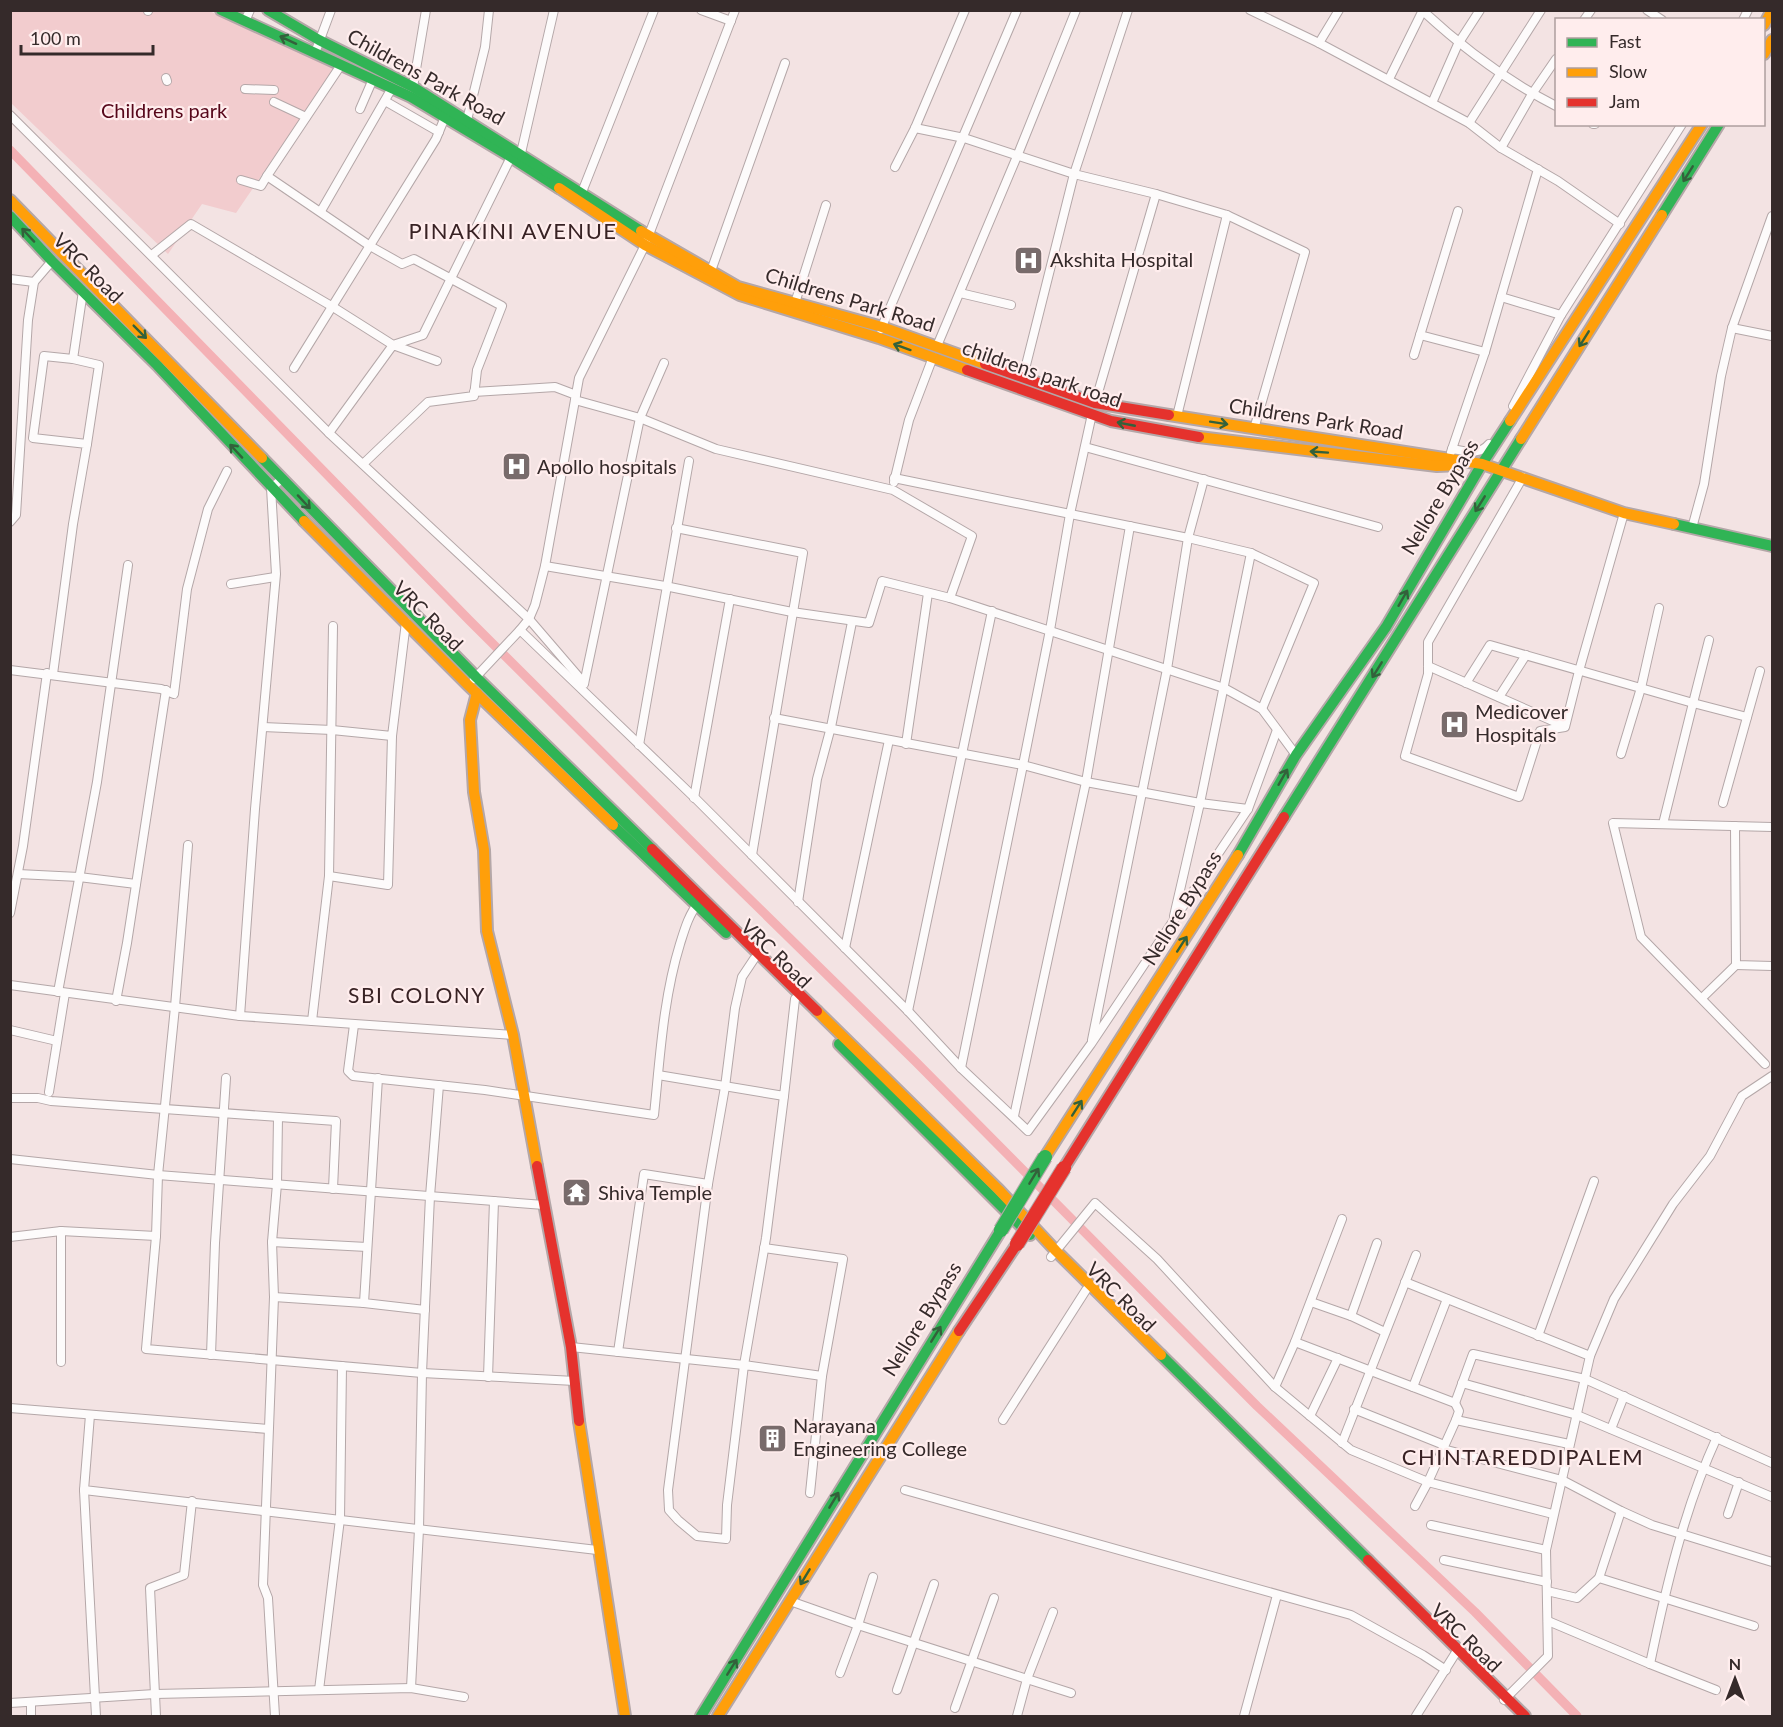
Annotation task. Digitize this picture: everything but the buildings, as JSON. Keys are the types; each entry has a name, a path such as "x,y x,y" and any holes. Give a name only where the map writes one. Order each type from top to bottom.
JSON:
{"main road":[{"path":"221,10 248,16 317,47 341,65 411,97 519,159"},
{"name":"Childrens Park Road","path":"268,10 317,47 413,87 467,120 519,159"},
{"name":"Nellore Bypass","path":"701,1716 1045,1157 1226,876 1296,755 1386,627 1482,464 1700,126"},
{"name":"Nellore Bypass","path":"718,1716 931,1373 1017,1244 1718,126"},
{"name":"childrens park road","path":"519,159 646,240 740,295 881,332 1093,409 1111,421 1196,437 1448,458 1482,464"},
{"name":"Childrens Park Road","path":"559,183 582,192 646,240 711,271 738,287 795,303 881,332"},
{"path":"10,200 277,483 474,685 470,720 474,792 484,850 488,931 513,1035 571,1347 581,1444 625,1716"},
{"name":"VRC Road","path":"10,216 52,261 277,483 406,620 700,901 754,959 1053,1254 1086,1290 1518,1716"},
{"name":"Childrens Park Road","path":"935,352 1023,377 1093,409 1177,416 1448,458"},
{"path":"1482,464 1624,513 1773,546"},
{"path":"700,901 999,1190 1053,1254 1504,1700 1525,1716"}],"street":[{"path":"317,47 331,10"},
{"path":"413,87 426,10"},
{"path":"467,120 485,47 489,10"},
{"path":"329,433 393,345 423,335 451,278 519,159 554,10"},
{"path":"582,192 654,10"},
{"path":"701,10 731,21"},
{"path":"474,685 488,664 529,619 545,566 579,378 646,240 735,10"},
{"path":"895,167 915,128 965,10"},
{"path":"881,332 1017,10"},
{"path":"894,490 894,478 909,420 1076,10"},
{"path":"1023,377 1074,174 1128,10"},
{"path":"1319,43 1339,10"},
{"path":"1432,103 1458,44 1480,10"},
{"path":"1469,123 1541,10"},
{"path":"1254,11 1389,79 1469,123 1501,148 1538,169 1620,224"},
{"path":"1389,79 1423,11 1458,44 1532,94 1555,105"},
{"path":"1501,148 1532,94 1555,62"},
{"path":"711,271 785,63"},
{"path":"241,180 261,186 341,65"},
{"path":"360,109 373,79"},
{"path":"321,211 392,88"},
{"path":"245,89 274,90"},
{"path":"385,101 439,132"},
{"path":"274,102 306,117"},
{"path":"10,115 329,433 529,619 584,687 639,745 908,1011 961,1068 1028,1131 1092,1044 1248,809 1277,730"},
{"path":"294,368 439,132 445,117"},
{"path":"1448,458 1484,450 1498,433 1561,315 1680,126"},
{"path":"915,128 964,138 1074,174 1156,194 1227,215 1305,252 1254,429"},
{"path":"1448,458 1485,352 1538,169"},
{"path":"267,176 370,246 402,264 414,259 502,306 477,370 474,396 428,402 363,464"},
{"path":"961,1068 1050,630 1070,514 1093,409 1156,194"},
{"path":"795,303 826,205"},
{"path":"1414,355 1458,210"},
{"path":"1177,416 1227,215"},
{"path":"1692,528 1704,484 1731,328 1773,216"},
{"path":"152,255 190,224 333,307 393,345 437,361"},
{"path":"10,522 16,515 27,331 34,282 52,261"},
{"path":"10,279 34,282"},
{"path":"73,359 82,291"},
{"path":"960,293 1011,305"},
{"path":"1501,297 1561,315"},
{"path":"1731,328 1773,336"},
{"path":"1420,335 1485,352"},
{"path":"10,913 18,874 73,524 87,444 99,365 44,356 33,438 87,444"},
{"path":"584,687 640,418 664,363"},
{"path":"474,392 555,387 576,398 640,418 716,449 894,490 972,536 950,598"},
{"path":"1085,447 1378,527"},
{"path":"639,745 665,586 689,461"},
{"path":"10,670 166,690 174,694 187,589 208,509 227,471"},
{"path":"1523,477 1428,642 1428,674 1405,756 1519,797 1540,731 1565,727"},
{"path":"894,478 1251,553 1314,583 1262,709"},
{"path":"1092,1044 1167,669 1188,538 1204,479"},
{"path":"240,1016 275,578 277,483"},
{"path":"1565,727 1624,513"},
{"path":"1014,1116 1086,782 1130,526"},
{"path":"676,528 803,553 752,855"},
{"path":"1173,921 1200,803 1251,553"},
{"path":"50,1092 79,877 97,782 128,565"},
{"path":"545,566 665,586 852,622 869,623 882,581 950,598 1224,688 1262,709 1296,755"},
{"path":"231,584 275,578"},
{"path":"906,744 928,593"},
{"path":"694,798 730,600"},
{"path":"1621,754 1641,688 1659,608"},
{"path":"908,1011 992,611"},
{"path":"329,876 388,885 392,736 406,620"},
{"path":"798,902 818,779 831,728 852,622"},
{"path":"312,1021 329,876 333,626"},
{"path":"520,630 584,687"},
{"path":"1663,824 1709,640"},
{"path":"1466,683 1490,645 1747,717"},
{"path":"1499,697 1526,655"},
{"path":"1428,666 1565,727"},
{"path":"1723,803 1760,671"},
{"path":"116,1001 166,690"},
{"path":"774,718 1023,765 1086,782 1200,803 1248,809"},
{"path":"263,728 332,730 392,736"},
{"path":"845,948 889,740"},
{"path":"1765,1064 1641,937 1613,823 1773,827"},
{"path":"1735,826 1736,965"},
{"path":"188,845 158,1175 156,1236 146,1349 422,1373 575,1381"},
{"path":"18,874 79,877 136,884"},
{"path":"354,1024 348,1071 353,1076 524,1096 654,1115 672,970 689,916 700,901"},
{"path":"754,959 742,977 735,1008 725,1087 708,1185 668,1490 669,1510 697,1536 726,1539 727,1505 744,1365 764,1248 795,999"},
{"path":"1702,998 1736,965 1773,966"},
{"path":"10,985 240,1016 513,1035"},
{"path":"10,1030 57,1041"},
{"path":"658,1075 784,1096"},
{"path":"1504,1700 1548,1656 1546,1550 1590,1356 1614,1299 1673,1204 1710,1156 1742,1096 1773,1076"},
{"path":"211,1355 226,1078"},
{"path":"364,1303 378,1078"},
{"path":"411,1688 419,1529 422,1373 430,1196 439,1085"},
{"path":"10,1098 38,1098 165,1110 336,1121 333,1189"},
{"path":"275,1716 268,1598 263,1585 274,1297 272,1242 277,1184 278,1117"},
{"path":"10,1159 158,1175 544,1205"},
{"path":"618,1353 644,1174 708,1185"},
{"path":"1538,1336 1594,1181"},
{"path":"488,1377 494,1201"},
{"path":"1053,1254 1095,1203 1157,1259 1275,1387 1351,1450 1428,1482 1553,1514"},
{"path":"1275,1387 1311,1302 1342,1219"},
{"path":"10,1237 61,1231 156,1236"},
{"path":"61,1231 61,1362"},
{"path":"272,1242 367,1247"},
{"path":"1351,1316 1377,1243"},
{"path":"764,1248 843,1259 822,1376 810,1493"},
{"path":"1342,1443 1416,1255"},
{"path":"1405,1282 1590,1356"},
{"path":"1003,1420 1086,1290"},
{"path":"274,1297 425,1310"},
{"path":"1413,1387 1447,1299"},
{"path":"1311,1302 1351,1316 1385,1332"},
{"path":"1295,1342 1455,1403 1459,1411 1456,1420 1415,1506"},
{"path":"571,1347 744,1365 822,1376"},
{"path":"1455,1403 1473,1354 1585,1379 1773,1462"},
{"path":"1310,1416 1338,1358"},
{"path":"319,1690 340,1519 342,1366"},
{"path":"1462,1383 1577,1415 1773,1497"},
{"path":"1611,1429 1624,1396"},
{"path":"10,1408 268,1429"},
{"path":"1354,1409 1443,1447 1562,1480 1621,1511 1682,1535 1773,1562"},
{"path":"90,1415 84,1490 96,1716"},
{"path":"1456,1420 1569,1444"},
{"path":"1650,1665 1664,1597 1682,1535 1703,1467 1717,1437"},
{"path":"1728,1514 1739,1482"},
{"path":"84,1490 597,1550"},
{"path":"905,1490 1351,1615 1446,1670"},
{"path":"156,1716 150,1588 184,1575 192,1501"},
{"path":"1547,1592 1577,1598 1599,1578 1621,1511"},
{"path":"1431,1525 1546,1550"},
{"path":"1444,1560 1547,1582"},
{"path":"840,1673 873,1577"},
{"path":"1599,1578 1754,1626"},
{"path":"897,1690 934,1584"},
{"path":"1244,1716 1277,1594"},
{"path":"955,1708 994,1598"},
{"path":"790,1601 1071,1693"},
{"path":"1017,1716 1053,1612"},
{"path":"1548,1621 1650,1665 1716,1690"},
{"path":"1416,1716 1455,1654"},
{"path":"10,1703 155,1694 411,1688 464,1698"},
{"path":"31,1702 32,1716"}],"green space":[{"name":"Childrens park","path":"10,11 209,11 337,65 236,213 202,204 168,254 11,103"}],"waterway":[{"path":"10,150 470,621 916,1062 1257,1406 1475,1612 1577,1716"}],"traffic: fast":[{"path":"221,10 411,97 559,188"},
{"path":"268,10 319,40 413,87 641,231"},
{"path":"1662,215 1718,126"},
{"path":"10,216 157,365 304,521"},
{"path":"1238,855 1296,755 1386,627 1482,464 1510,421"},
{"path":"1284,817 1521,439"},
{"path":"262,458 476,677 652,849"},
{"path":"1674,524 1772,546"},
{"path":"613,825 726,933"},
{"path":"839,1044 1030,1235"},
{"path":"1001,1230 1045,1157"},
{"path":"701,1716 1001,1230"},
{"path":"1161,1355 1368,1560"}],"traffic: slow":[{"path":"1765,23 1772,10"},
{"path":"1765,52 1772,40"},
{"path":"1510,421 1701,126"},
{"path":"559,188 645,245 740,295 879,338 967,370"},
{"path":"10,200 262,458"},
{"path":"1521,439 1662,215"},
{"path":"641,231 738,287 882,327 985,364"},
{"path":"1169,415 1482,464 1624,513 1674,524"},
{"path":"1199,437 1437,466 1460,465"},
{"path":"304,521 468,685 613,825"},
{"path":"477,693 470,720 474,792 484,850 487,931 513,1035 537,1166"},
{"path":"1045,1157 1238,855"},
{"path":"817,1011 999,1190 1056,1251 1161,1355"},
{"path":"718,1716 959,1331"},
{"path":"579,1421 625,1716"}],"traffic: jam":[{"path":"985,364 1095,403 1169,415"},
{"path":"967,370 1111,421 1199,437"},
{"path":"1064,1168 1284,817"},
{"path":"652,849 817,1011"},
{"path":"537,1166 571,1347 579,1421"},
{"path":"1017,1244 1064,1168"},
{"path":"959,1331 1017,1244"},
{"path":"1368,1560 1525,1716"}],"place":[{"name":"Akshita Hospital","path":"1029,260"},
{"name":"Apollo hospitals","path":"516,467"},
{"name":"Medicover Hospitals","path":"1454,724"},
{"name":"Shiva Temple","path":"577,1193"},
{"name":"Narayana Engineering College","path":"772,1438"}],"district":[{"name":"PINAKINI AVENUE","path":"513,231"},
{"name":"SBI COLONY","path":"417,996"},
{"name":"CHINTAREDDIPALEM","path":"1523,1457"}]}
